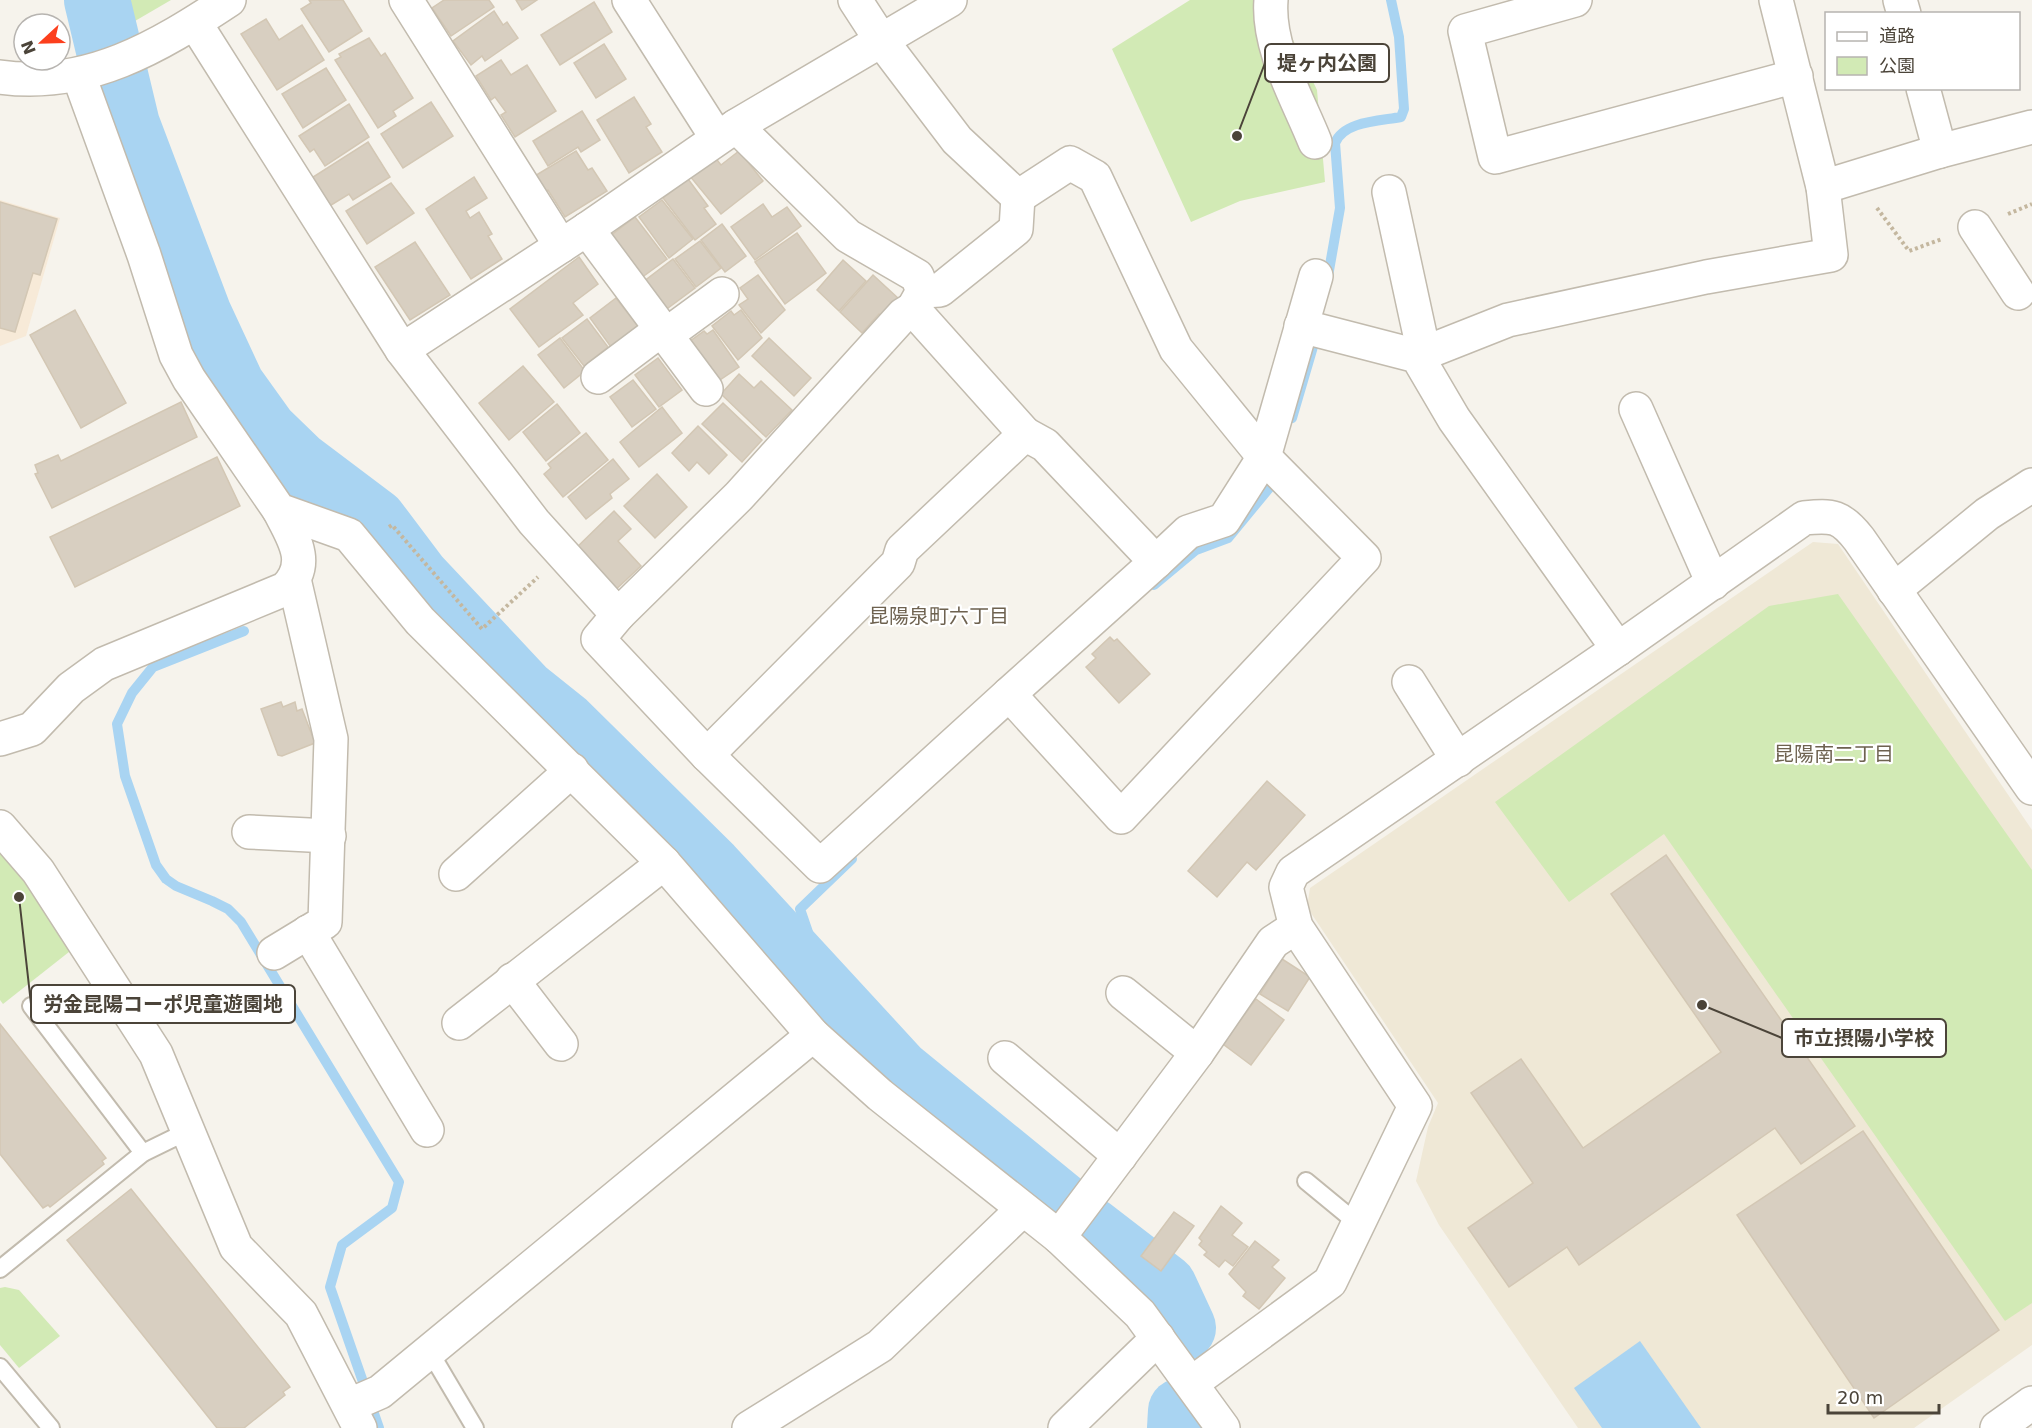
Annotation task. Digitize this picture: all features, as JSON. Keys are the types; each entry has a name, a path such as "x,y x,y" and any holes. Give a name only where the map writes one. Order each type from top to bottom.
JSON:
{"street":[{"path":"0,77 21,80 87,73 128,60 229,0"},
{"path":"406,0 574,237 664,332 706,389"},
{"path":"629,0 727,132 848,236 917,276 918,300 1025,434 1045,445 1156,562"},
{"path":"855,0 881,40 957,140 1018,197"},
{"path":"402,350 574,237 727,132 950,0"},
{"path":"1271,0 1270,11 1276,47 1315,142"},
{"path":"1575,0 1465,31 1495,157 1796,76"},
{"path":"1301,326 1417,356 1508,320 1706,277 1831,255 1823,187 1776,0"},
{"path":"195,22 402,350 534,522 618,615"},
{"path":"0,740 32,729 71,688 104,664 279,593 294,579 299,564 299,549 279,510 189,379 173,349 87,73"},
{"path":"1924,90 1940,151"},
{"path":"1823,187 1940,151 2032,127"},
{"path":"1009,694 1121,817 1364,558 1264,457 1176,349 1095,177 1070,163 1018,197"},
{"path":"1389,192 1420,335 1417,356 1454,419 1618,650"},
{"path":"1018,197 1016,230 940,290 918,300 739,496 618,615 598,639 706,755 820,866 1188,532 1224,519 1264,457 1316,276"},
{"path":"1975,227 2027,297"},
{"path":"598,377 722,294"},
{"path":"1637,408 1713,583"},
{"path":"706,755 898,563 902,550 1025,434"},
{"path":"1894,590 1986,514 2032,485"},
{"path":"279,510 350,535 420,621 664,864 813,1035 880,1095 1059,1237 1140,1314 1223,1428"},
{"path":"1192,1383 1330,1282 1415,1106 1296,927 1286,887 1293,872 1618,650 1804,518 1825,516 1845,521 2032,788"},
{"path":"274,953 325,922 331,739 294,579"},
{"path":"1409,682 1458,760"},
{"path":"456,874 572,770"},
{"path":"0,827 38,871 156,1054 236,1247 301,1314 355,1417 380,1392 813,1035"},
{"path":"249,832 329,836"},
{"path":"459,1023 664,864"},
{"path":"1059,1237 1197,1053 1273,942 1296,927"},
{"path":"308,932 427,1130"},
{"path":"513,980 561,1044"},
{"path":"1123,993 1197,1053"},
{"path":"1005,1058 1120,1156"},
{"path":"749,1428 880,1346 1023,1209"},
{"path":"1065,1428 1158,1338"},
{"path":"1997,1428 2032,1403"}],"lane":[{"path":"31,1006 143,1153"},
{"path":"0,1269 143,1153 188,1131"},
{"path":"1306,1181 1358,1223"},
{"path":"430,1352 475,1428"},
{"path":"0,1367 51,1428"}],"path":[{"path":"1855,177 1909,251 2032,204"},
{"path":"361,550 392,525 482,629 562,554"}],"shaded area":[{"path":"0,200 60,218 26,336 0,346"},
{"path":"1813,542 1838,544 2032,830 2032,1345 1914,1428 1578,1428 1439,1225 1416,1181 1428,1127 1438,1103 1307,907 1310,888"}],"green space":[{"path":"129,0 171,0 135,21"},
{"path":"1190,0 1274,0 1317,90 1325,182 1240,201 1191,222 1112,49"},
{"path":"1838,594 2032,870 2032,1303 2005,1321 1664,834 1569,902 1495,802 1769,606"},
{"path":"0,846 74,948 3,1004 0,1000"},
{"path":"0,1288 19,1290 60,1336 19,1368 0,1345"}],"water":[{"path":"1640,1341 1701,1428 1602,1428 1574,1388"}],"building":[{"path":"309,0 343,0 362,31 329,52 301,9 311,3"},
{"path":"444,0 489,0 494,7 451,36 432,8"},
{"path":"516,0 537,0 522,10"},
{"path":"594,2 612,32 560,65 541,35"},
{"path":"494,11 503,25 507,22 518,38 485,61 482,56 471,65 453,41"},
{"path":"266,19 279,40 302,25 324,60 277,90 241,34"},
{"path":"369,38 381,56 385,53 413,98 393,111 396,116 378,128 335,60 341,57 339,54"},
{"path":"604,44 626,79 596,98 574,63"},
{"path":"501,60 511,75 527,65 556,111 515,137 501,115 506,112 495,97 491,100 476,76"},
{"path":"326,68 346,100 303,128 282,94"},
{"path":"634,97 651,124 646,127 662,152 629,173 597,120"},
{"path":"431,102 453,136 403,168 381,134"},
{"path":"349,104 369,137 325,166 314,149 310,152 299,136"},
{"path":"582,111 600,140 581,152 578,147 548,166 533,141"},
{"path":"368,142 390,177 353,200 349,194 328,207 310,179"},
{"path":"576,151 588,170 592,168 607,191 565,217 548,190 543,193 533,177"},
{"path":"739,151 763,181 721,214 689,175 714,156 721,165"},
{"path":"474,177 487,198 466,211 470,218 479,212 492,234 488,236 502,259 471,279 426,209"},
{"path":"688,179 708,206 704,208 716,224 695,240 663,198"},
{"path":"391,183 414,213 367,244 346,211"},
{"path":"662,200 693,239 669,258 639,217"},
{"path":"0,202 57,219 40,275 33,273 15,332 0,328"},
{"path":"763,204 772,217 787,207 801,226 755,260 731,227"},
{"path":"635,217 667,259 641,278 610,236"},
{"path":"722,224 746,256 725,272 701,240"},
{"path":"797,233 826,273 785,304 755,262"},
{"path":"700,241 721,268 696,287 675,259"},
{"path":"415,242 450,295 410,320 375,267"},
{"path":"579,257 598,284 573,303 583,315 539,347 510,309"},
{"path":"673,259 695,288 664,311 643,282"},
{"path":"843,260 866,281 839,311 817,290"},
{"path":"758,275 785,310 761,333 739,305 748,299 740,288"},
{"path":"873,275 899,299 882,317 879,314 862,333 840,312"},
{"path":"616,298 638,326 611,347 590,318"},
{"path":"75,310 126,403 81,428 30,335"},
{"path":"741,310 762,338 738,360 712,326 731,311 734,315"},
{"path":"587,319 608,347 584,366 562,338"},
{"path":"713,330 739,367 714,384 686,344 704,331 707,334"},
{"path":"560,338 585,371 564,388 538,355"},
{"path":"769,338 811,378 794,396 752,356"},
{"path":"658,358 682,390 659,407 635,375"},
{"path":"523,366 554,402 509,440 479,403"},
{"path":"739,374 754,388 761,381 792,410 766,437 721,394"},
{"path":"633,380 656,409 632,427 610,397"},
{"path":"181,402 197,437 52,508 35,474 38,473 35,465 58,455 61,461"},
{"path":"723,403 762,440 742,462 702,424"},
{"path":"557,404 580,433 546,461 523,432"},
{"path":"662,407 682,433 639,467 620,442"},
{"path":"698,426 727,455 709,474 697,462 689,471 672,453"},
{"path":"586,433 608,460 563,497 544,474 551,468 548,464"},
{"path":"217,457 240,506 75,587 50,537"},
{"path":"613,459 629,479 610,494 612,498 586,519 568,497"},
{"path":"657,474 687,507 655,538 624,506"},
{"path":"614,511 631,529 618,541 641,566 610,595 570,554"},
{"path":"1110,637 1114,641 1117,639 1150,674 1119,703 1086,667 1096,658 1092,654"},
{"path":"281,702 283,707 295,702 297,711 302,709 315,743 282,756 278,755 261,709"},
{"path":"1267,781 1305,815 1256,870 1247,862 1217,897 1188,871"},
{"path":"1666,855 1855,1126 1801,1164 1775,1128 1579,1265 1567,1247 1509,1287 1468,1228 1533,1183 1471,1093 1521,1059 1583,1148 1721,1052 1611,894"},
{"path":"1282,959 1310,977 1288,1011 1260,994"},
{"path":"1256,999 1284,1020 1251,1065 1223,1044"},
{"path":"0,1024 106,1158 102,1161 104,1164 50,1207 48,1205 43,1208 0,1154"},
{"path":"1863,1131 1999,1330 1874,1418 1737,1215"},
{"path":"131,1189 290,1387 283,1392 285,1395 244,1428 217,1428 67,1240"},
{"path":"1221,1206 1242,1223 1232,1235 1248,1247 1233,1266 1225,1260 1219,1267 1204,1255 1207,1252 1199,1245 1202,1241 1199,1238"},
{"path":"1174,1212 1194,1226 1161,1271 1141,1256"},
{"path":"1255,1241 1279,1260 1272,1267 1285,1278 1259,1309 1243,1296 1246,1292 1229,1274"}],"waterway":[{"path":"97,0 127,125 199,315 232,386 265,432 297,463 374,521 417,578 524,692 564,724 710,868 898,1072 1067,1210"},
{"path":"1327,282 1340,208 1335,143 1346,130 1354,126 1401,117 1404,109 1399,37 1391,0"},
{"path":"1292,418 1317,333"},
{"path":"1154,585 1196,550 1228,538 1270,487"},
{"path":"244,631 153,667 132,693 117,724 125,776 156,865 166,879 176,886 228,909 241,922 399,1182 392,1208 342,1245 330,1287 379,1428"},
{"path":"824,994 822,973 800,909 852,859"},
{"path":"1090,1230 1164,1287 1183,1328"},
{"path":"1180,1428 1181,1411"}],"place":[{"name":"堤ヶ内公園","path":"1237,136"},
{"name":"労金昆陽コーポ児童遊園地","path":"19,897"},
{"name":"市立摂陽小学校","path":"1702,1005"}],"district":[{"name":"昆陽泉町六丁目","path":"939,616"},
{"name":"昆陽南二丁目","path":"1834,754"}]}
